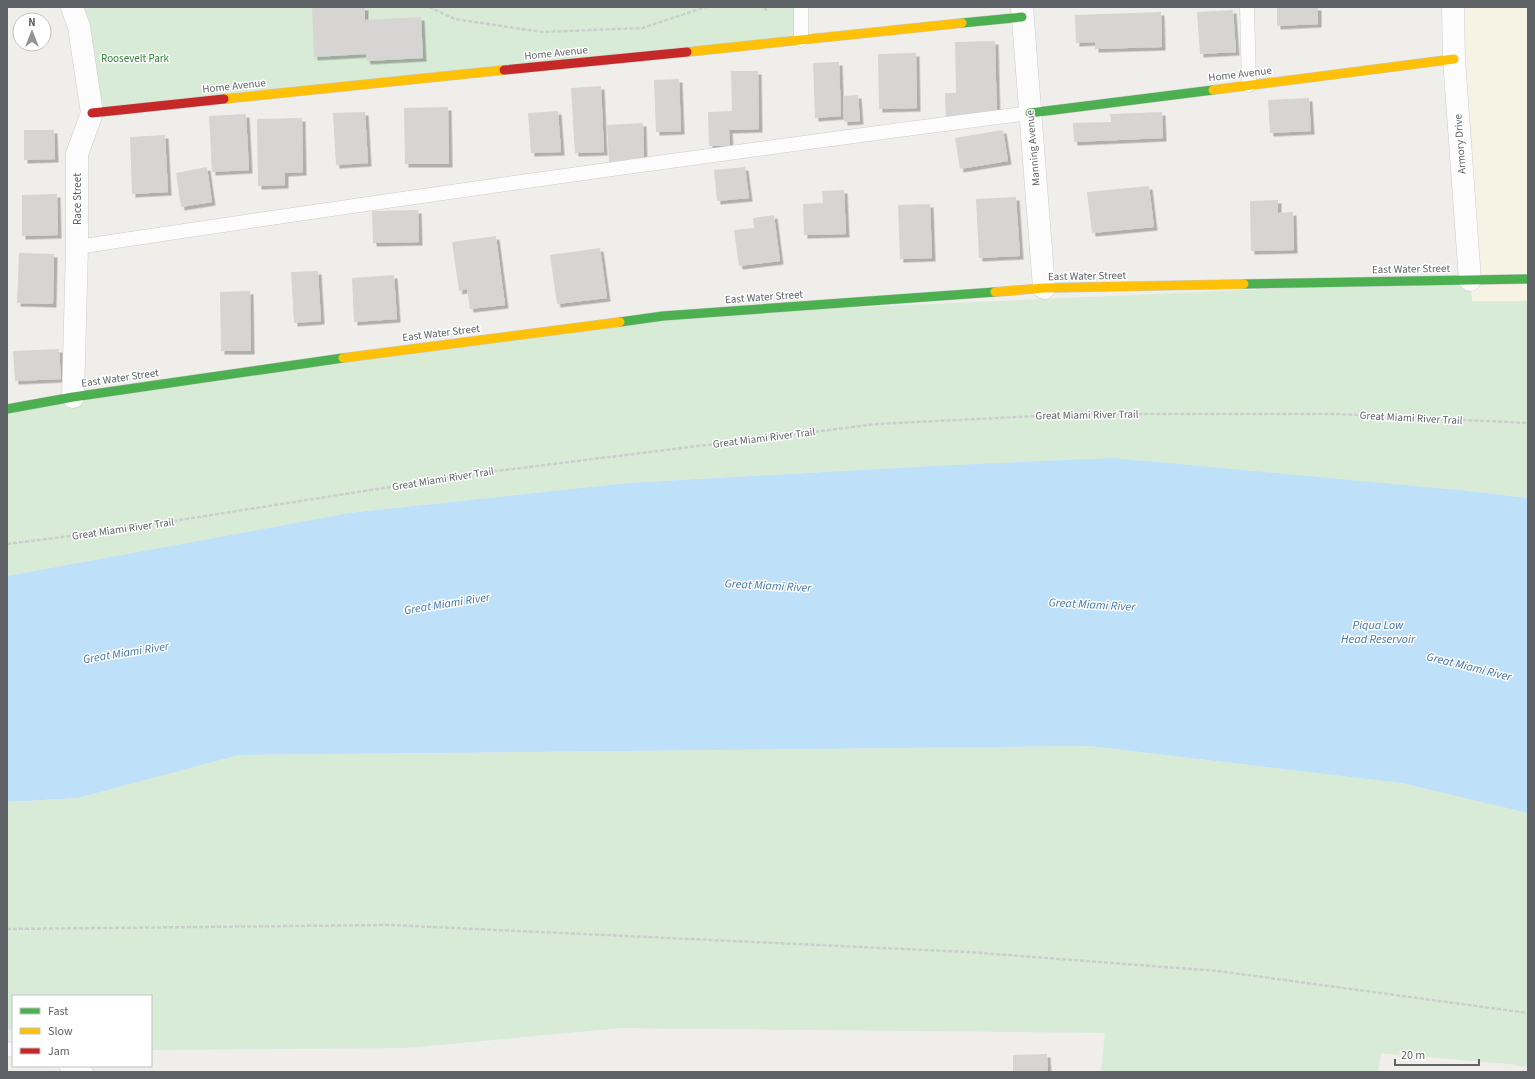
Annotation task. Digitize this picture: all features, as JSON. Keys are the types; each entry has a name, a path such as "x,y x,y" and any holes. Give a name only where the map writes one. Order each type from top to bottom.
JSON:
{"street":[{"name":"Race Street","path":"72,7 79,27 92,113 77,154 74,397"},
{"name":"Armory Drive","path":"1453,7 1454,59 1470,280"},
{"name":"Home Avenue","path":"92,113 802,40 1022,12"},
{"name":"Manning Avenue","path":"1022,12 1044,288"},
{"name":"Home Avenue","path":"1030,113 1454,59"},
{"name":"East Water Street","path":"7,409 74,397 347,357 663,316 1044,288 1528,279"}],"lane":[{"path":"801,7 802,40"},
{"path":"1247,7 1249,85"},
{"path":"77,247 359,204 1030,113"},
{"path":"69,1067 86,1072"}],"path":[{"path":"429,7 455,19 542,32 642,28 706,7"},
{"path":"765,7 766,13"},
{"name":"Great Miami River Trail","path":"7,544 110,532 472,474 877,424 1076,414 1338,414 1528,423"},
{"path":"7,929 390,926 968,952 1218,971 1528,1013"}],"shaded area":[{"path":"1453,7 1528,7 1528,301 1472,301"}],"green space":[{"name":"Roosevelt Park","path":"72,7 801,7 801,40 92,113"},
{"path":"1470,280 1472,301 1528,301 1528,498 1478,492 932,466 627,483 349,513 7,576 7,409 663,316"},
{"path":"1089,746 1401,783 1528,813 1528,1067 1381,1053 1378,1072 1101,1072 1105,1033 622,1028 407,1048 152,1050 152,995 12,995 12,1030 7,1029 7,802 78,798 239,755"}],"water":[{"name":"Piqua Low Head Reservoir","path":"1113,458 1528,498 1528,813 1401,783 1089,746 239,755 78,798 7,802 7,576 349,513 627,483 932,466"}],"building":[{"path":"312,7 365,7 365,20 421,17 423,58 367,61 366,54 314,57"},
{"path":"1277,7 1318,7 1318,24 1277,26"},
{"path":"1233,10 1236,52 1200,54 1197,12"},
{"path":"1161,12 1162,47 1095,49 1095,42 1076,43 1075,15"},
{"path":"995,41 997,119 946,121 945,93 956,93 955,42"},
{"path":"916,53 917,108 879,109 878,54"},
{"path":"839,62 841,116 815,118 813,63"},
{"path":"731,71 758,71 759,129 729,130 730,146 709,146 708,112 732,111"},
{"path":"679,79 681,131 656,132 654,80"},
{"path":"601,86 604,152 575,153 571,88"},
{"path":"858,95 860,121 844,122 843,96"},
{"path":"1309,98 1311,131 1270,133 1268,100"},
{"path":"448,107 449,164 405,164 404,108"},
{"path":"558,111 561,152 531,153 528,113"},
{"path":"365,112 368,163 336,165 333,113"},
{"path":"1162,112 1163,138 1074,142 1073,123 1111,122 1110,114"},
{"path":"246,114 249,170 212,172 209,116"},
{"path":"302,118 303,172 285,173 285,185 258,186 257,119"},
{"path":"643,123 644,160 609,162 607,125"},
{"path":"24,130 54,130 55,159 24,160"},
{"path":"1003,130 1008,161 960,169 955,138"},
{"path":"165,135 168,192 132,194 130,137"},
{"path":"207,167 212,202 181,207 176,173"},
{"path":"745,167 749,198 717,201 714,170"},
{"path":"1149,186 1154,227 1092,233 1087,192"},
{"path":"844,190 846,234 804,235 803,204 823,203 822,191"},
{"path":"57,194 58,235 22,236 22,195"},
{"path":"1016,197 1020,256 979,258 976,199"},
{"path":"1278,200 1278,213 1293,212 1294,250 1251,251 1250,201"},
{"path":"930,204 932,258 900,259 898,205"},
{"path":"418,210 419,242 373,243 372,211"},
{"path":"774,215 780,261 739,266 734,230 754,228 753,218"},
{"path":"496,236 505,305 470,309 467,289 459,291 452,242"},
{"path":"600,248 607,298 557,304 550,255"},
{"path":"19,253 54,254 53,304 17,303"},
{"path":"318,271 321,321 294,323 291,272"},
{"path":"394,275 397,319 354,322 352,278"},
{"path":"250,291 251,351 221,351 220,292"},
{"path":"59,349 61,379 15,381 13,351"},
{"path":"1047,1054 1048,1072 1013,1072 1013,1055"}],"traffic: fast":[{"path":"962,23 1022,17"},
{"path":"1030,113 1213,90"},
{"path":"1244,284 1528,279"},
{"path":"620,322 663,316 995,292"},
{"path":"7,409 73,397 343,358"}],"traffic: slow":[{"path":"687,52 962,23"},
{"path":"1213,90 1454,59"},
{"path":"224,99 504,70"},
{"path":"995,292 1044,288 1244,284"},
{"path":"343,358 620,322"}],"traffic: jam":[{"path":"504,70 687,52"},
{"path":"92,113 224,99"}],"water label":[{"name":"Great Miami River","path":"768,586"},
{"name":"Great Miami River","path":"447,604"},
{"name":"Great Miami River","path":"1092,605"},
{"name":"Great Miami River","path":"126,653"},
{"name":"Great Miami River","path":"1469,667"}]}
